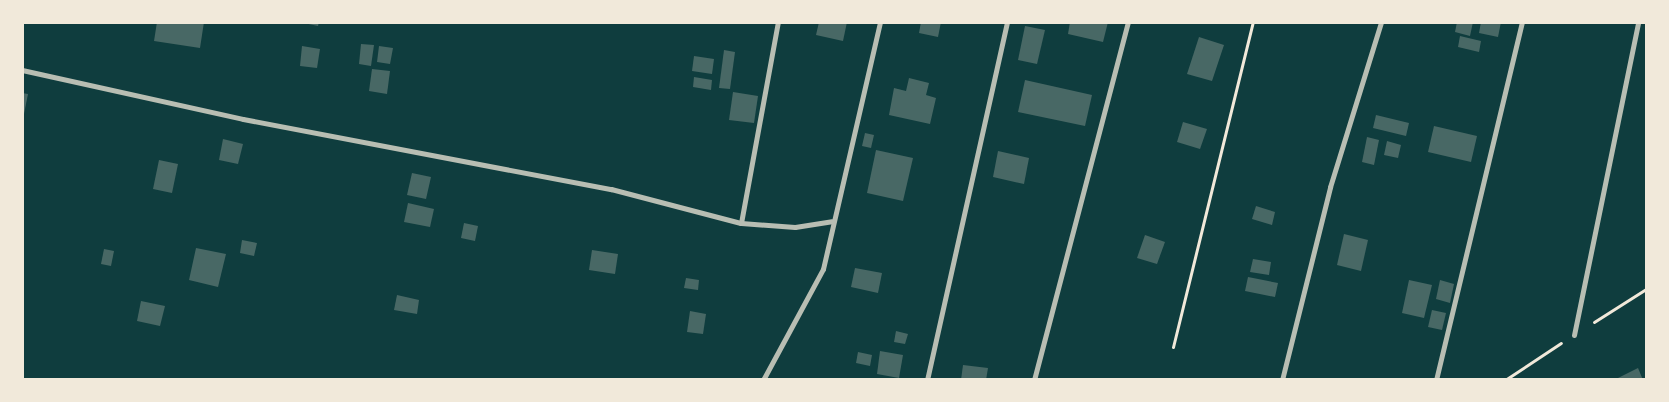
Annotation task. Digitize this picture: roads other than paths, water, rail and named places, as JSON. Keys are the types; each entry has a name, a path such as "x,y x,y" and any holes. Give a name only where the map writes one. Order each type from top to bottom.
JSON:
{"street":[{"path":"741,223 778,22"},
{"path":"763,380 823,269 832,221 880,22"},
{"path":"927,380 1007,22"},
{"path":"1034,380 1128,22"},
{"path":"1282,380 1330,186 1381,22"},
{"path":"1436,380 1522,22"},
{"path":"1574,335 1638,22"},
{"path":"22,70 243,119 611,189 741,223 795,226 832,221"}]}
